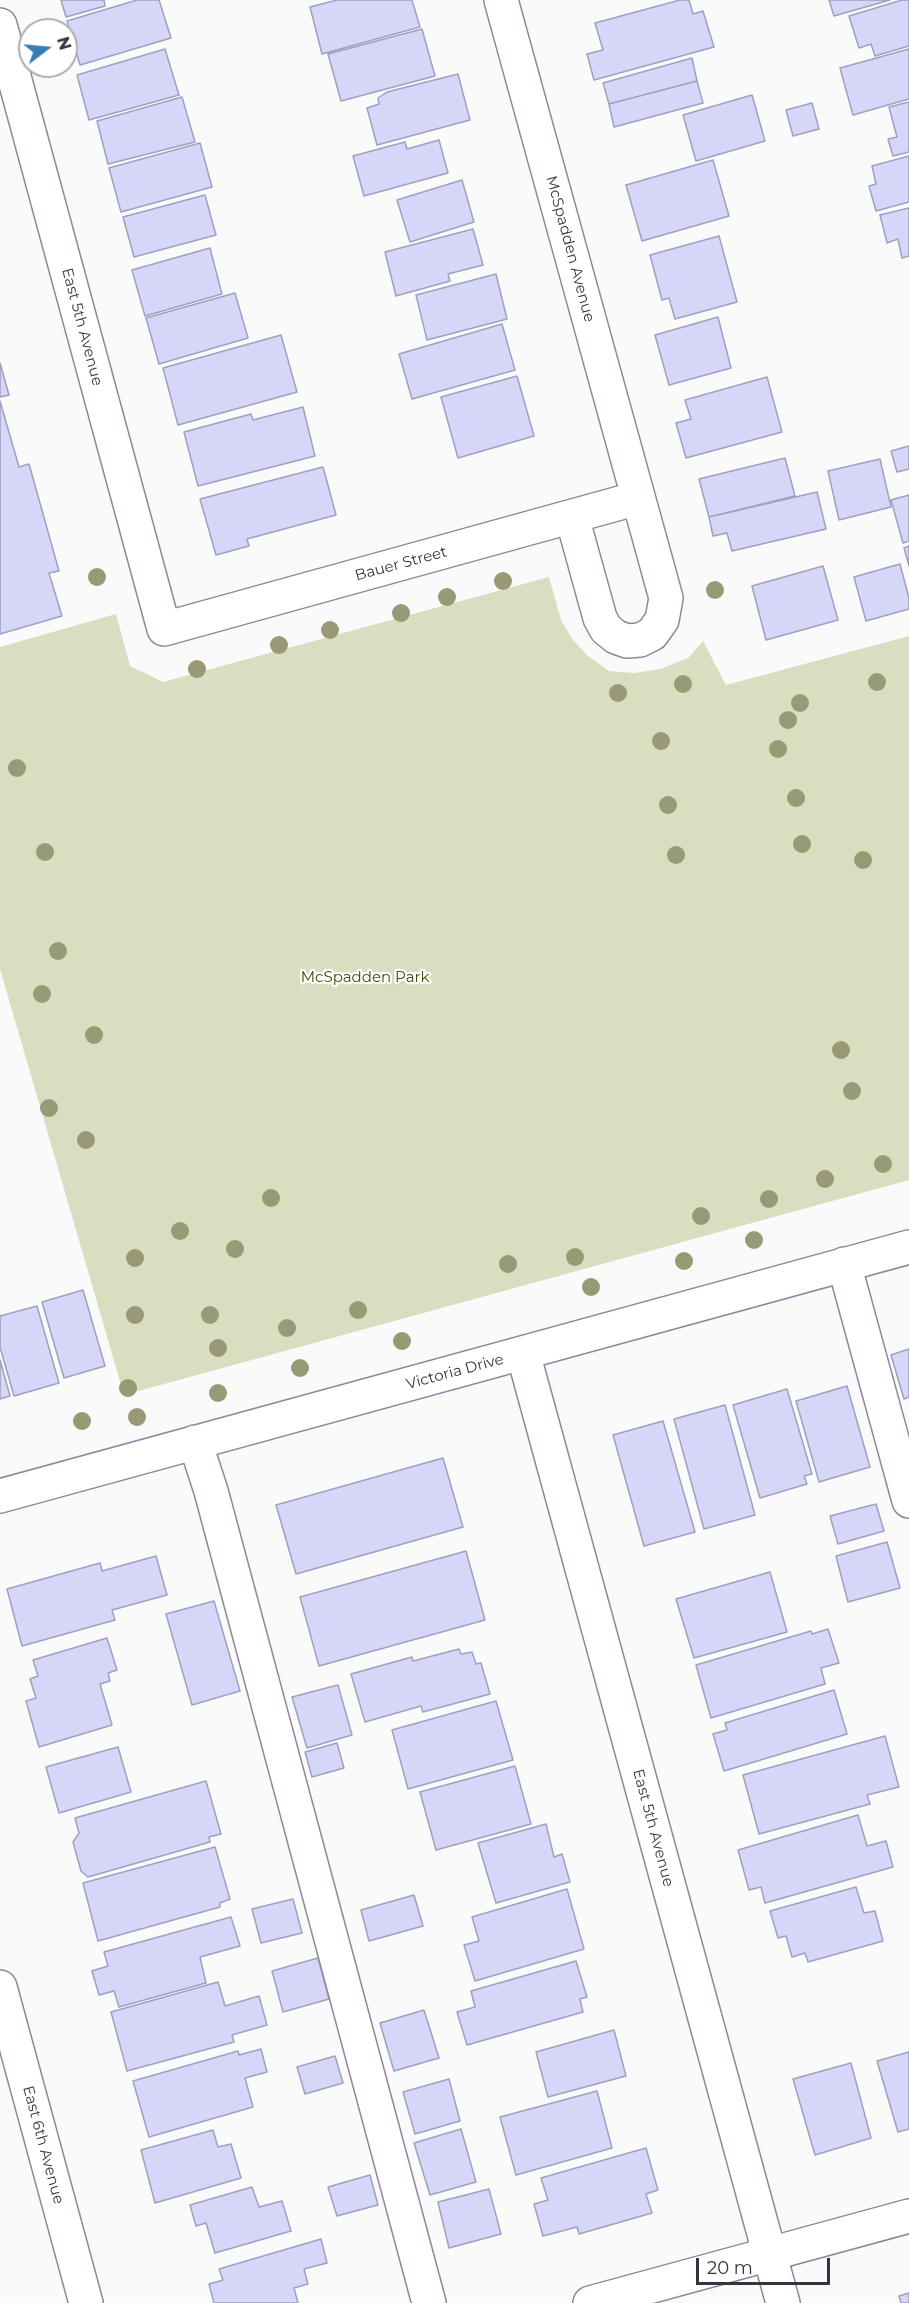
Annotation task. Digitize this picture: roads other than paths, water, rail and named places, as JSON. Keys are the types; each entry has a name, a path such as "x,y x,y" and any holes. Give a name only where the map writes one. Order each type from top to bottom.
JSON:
{"street":[{"name":"McSpadden Avenue","path":"501,0 666,598 662,620 652,634 640,640 627,641 616,637 603,624 572,517"},
{"name":"East 5th Avenue","path":"0,25 164,629"},
{"name":"Bauer Street","path":"164,629 638,498"},
{"name":"Victoria Drive","path":"0,1496 909,1247"},
{"path":"844,1264 909,1501"},
{"name":"East 5th Avenue","path":"523,1353 783,2303"},
{"path":"195,1442 220,1526 429,2303"},
{"name":"East 6th Avenue","path":"0,1987 86,2303"},
{"path":"590,2303 909,2216"}],"park label":[{"name":"McSpadden Park","path":"365,978"}]}
